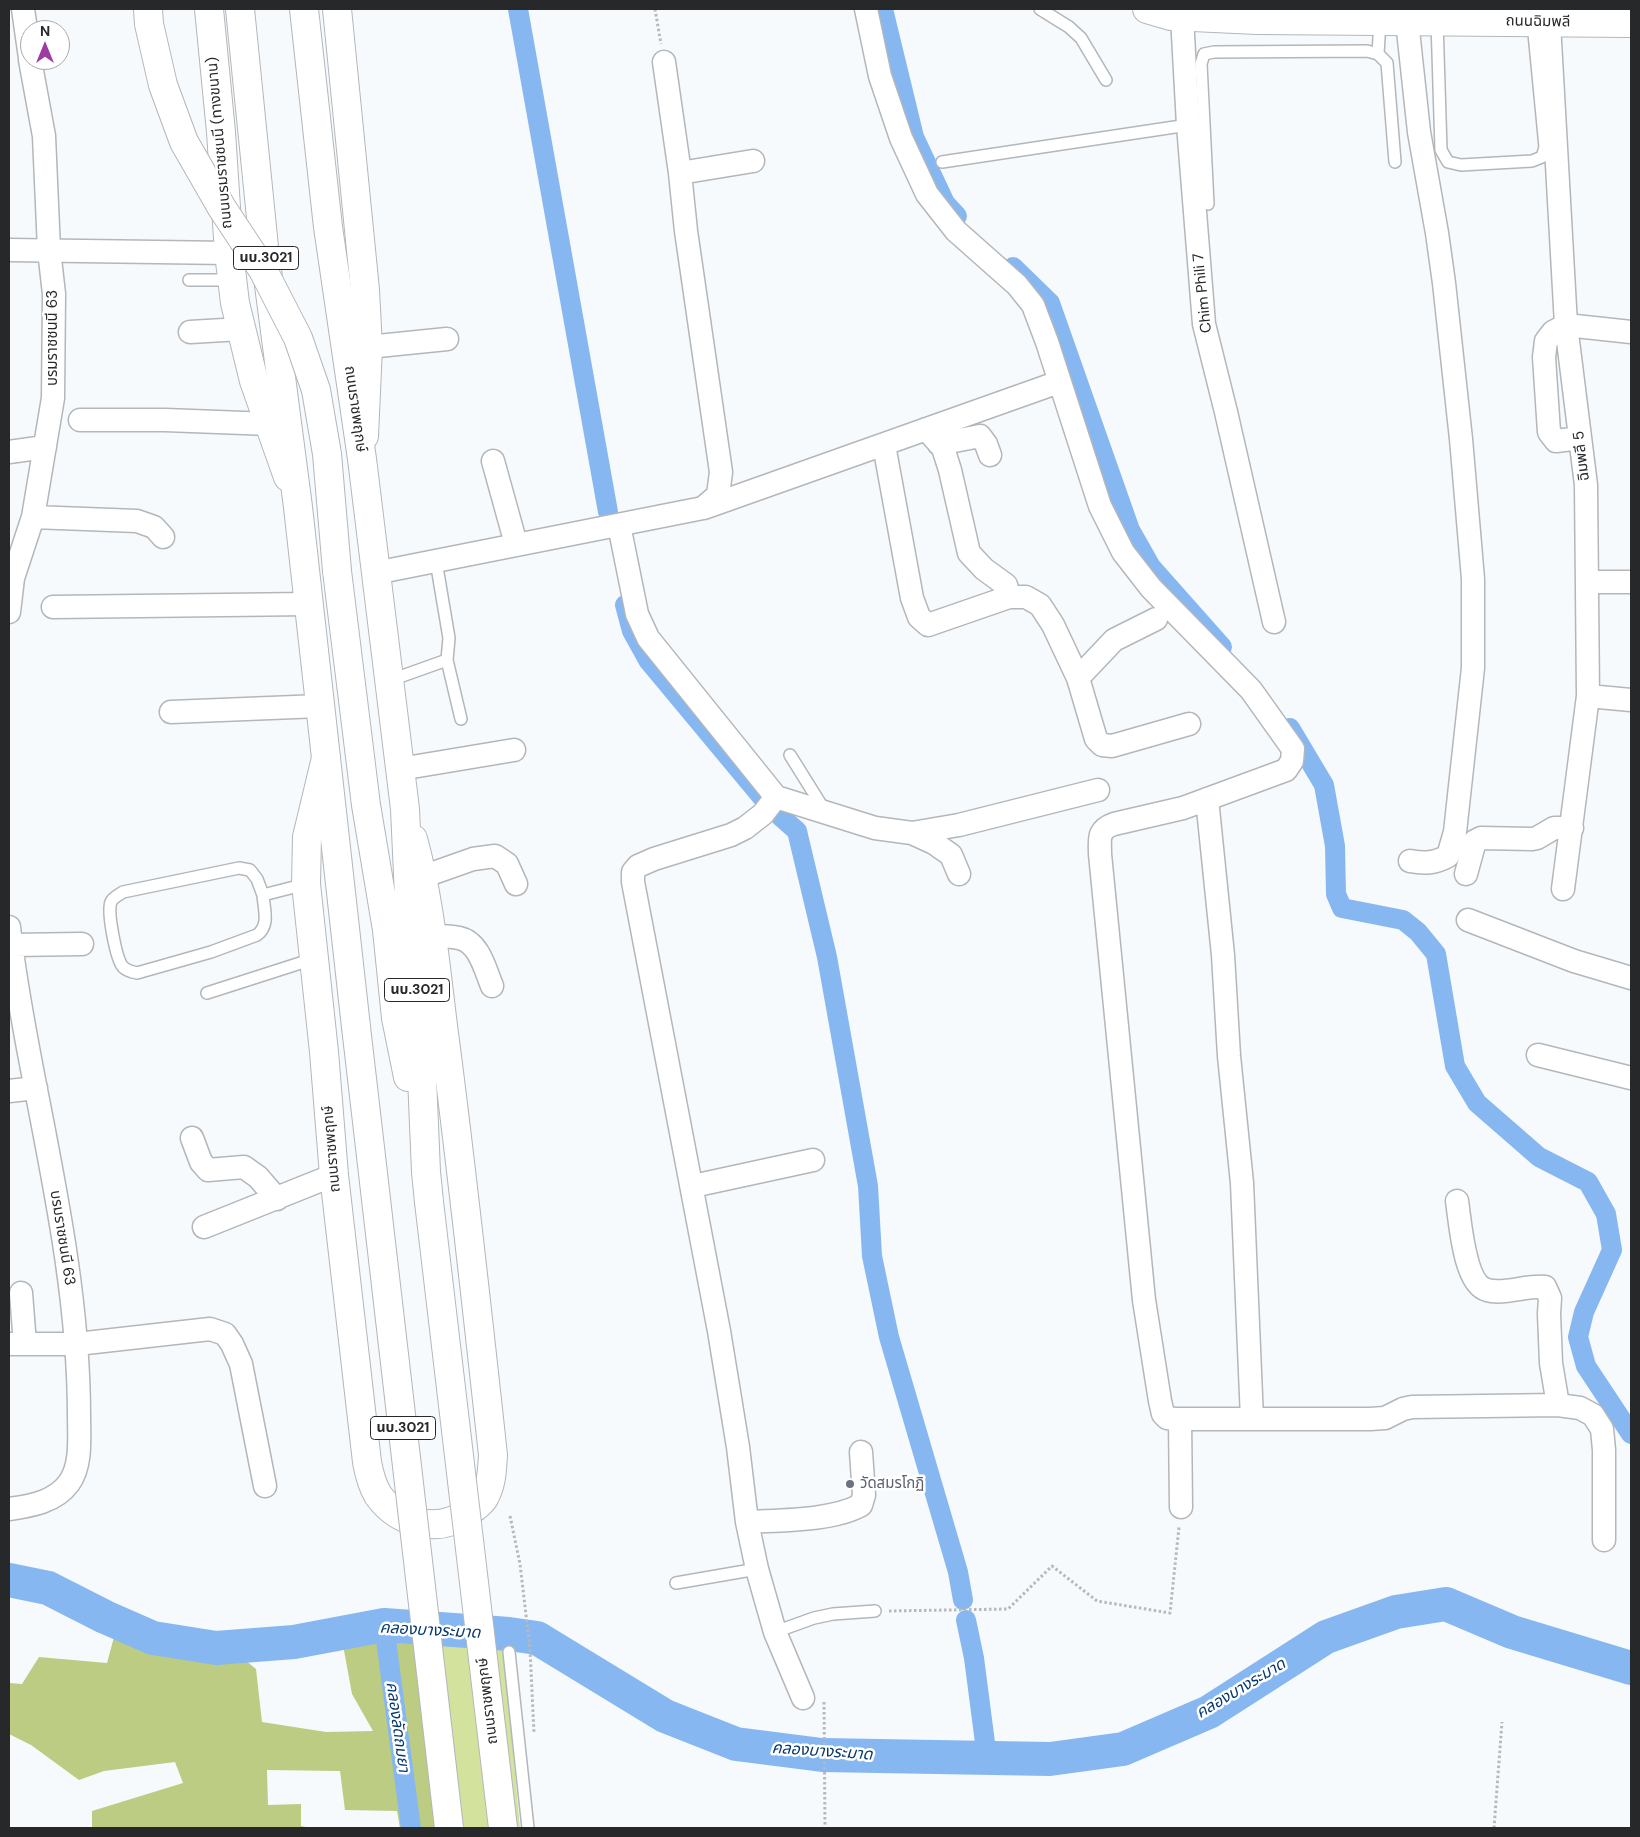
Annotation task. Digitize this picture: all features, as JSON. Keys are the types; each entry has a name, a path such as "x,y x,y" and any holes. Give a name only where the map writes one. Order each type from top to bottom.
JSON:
{"main road":[{"path":"148,9 149,24 163,85 184,142 222,208 263,270 298,338 316,390 327,454 337,571 366,805 387,930 396,1018 426,1172"},
{"name":"ถนนบรมราชชนนี (ทางขนาน)","path":"209,9 221,132 232,280 241,329 254,381 298,507"},
{"name":"ถนนราชพฤกษ์","path":"240,9 264,248 298,507 449,1828"},
{"name":"ถนนราชพฤกษ์","path":"304,9 328,227 362,459 405,809 409,896 418,1006 426,1172 503,1828"},
{"path":"337,9 365,290 368,346 367,394 362,459"},
{"name":"ถนนฉิมพลี","path":"1147,9 1182,17 1242,14 1312,15 1380,21 1546,18 1631,23"},
{"name":"ถนนราชพฤกษ์","path":"326,757 307,837 306,884 324,1052 334,1175 367,1462 371,1480 378,1494 390,1508 404,1518 427,1525 440,1525 456,1521 485,1498 491,1481 493,1455 474,1277 431,936 422,877 405,809"}],"street":[{"path":"866,9 880,76 901,138 927,194 956,231 1017,285 1033,305 1048,342 1059,382 1100,506 1123,552 1151,588 1251,690 1292,749 1292,761 1286,770 1183,808 1105,827 1100,835 1100,854 1144,1300 1160,1401 1164,1414 1166,1418 1180,1420 1370,1419 1385,1418 1403,1409 1412,1407 1558,1405 1580,1408 1593,1415 1602,1428 1604,1450 1604,1540"},
{"name":"Chim Phili 7","path":"1182,17 1188,125 1204,324 1274,622"},
{"name":"ฉิมพลี 5","path":"1546,18 1566,325 1586,485 1588,696 1572,828 1562,889"},
{"path":"1407,21 1419,132 1437,234 1460,430 1473,578 1473,668 1455,832 1448,856 1436,862 1420,863 1410,861"},
{"path":"664,62 721,472 718,495 703,508"},
{"name":"บรมราชชนนี 63","path":"9,612 13,578 33,517 53,398 54,294 49,250 44,136 32,70"},
{"path":"680,173 753,162"},
{"path":"9,250 229,253"},
{"path":"1580,438 1556,441 1549,432 1544,357 1546,341 1553,332 1566,325 1631,332"},
{"path":"190,332 241,329"},
{"path":"368,346 446,339"},
{"path":"932,436 1059,382"},
{"path":"80,420 165,420 270,424"},
{"path":"932,436 943,448 950,470 969,553 984,569 1006,585 1008,597"},
{"path":"375,573 703,508 884,445 932,436 980,436 986,444 990,455"},
{"path":"884,445 912,598 919,617 928,625 1008,597 1026,597 1040,605 1053,625 1078,678 1096,739 1102,746 1112,746 1189,724"},
{"path":"9,452 45,447"},
{"path":"492,461 516,544"},
{"path":"33,517 137,521 154,526 163,537"},
{"path":"618,525 637,614 648,638 776,796 876,828 912,833 934,843 951,855 960,874"},
{"path":"1587,582 1631,582"},
{"path":"53,607 309,604"},
{"path":"1078,678 1114,640 1156,619"},
{"path":"1588,696 1631,700"},
{"path":"171,712 320,706"},
{"path":"400,768 514,750"},
{"path":"912,833 959,825 1098,790"},
{"path":"776,796 762,814 745,828 731,835 654,859 638,866 634,872 637,901 693,1186 738,1447 747,1522 757,1569 775,1632 803,1698"},
{"path":"1207,799 1223,955 1229,1056 1242,1183 1252,1420"},
{"path":"1466,874 1475,841 1481,838 1532,839 1554,828 1572,828"},
{"path":"422,877 473,859 495,856 507,864 516,884"},
{"path":"1468,920 1574,961 1631,978"},
{"path":"431,936 460,938 471,943 480,956 492,986"},
{"path":"10,949 82,944"},
{"name":"บรมราชชนนี 63","path":"9,1509 31,1506 52,1498 69,1482 76,1467 79,1448 77,1344 66,1259 10,949"},
{"path":"1538,1055 1631,1078"},
{"path":"9,1092 36,1088"},
{"path":"192,1138 201,1162 208,1170 244,1167 258,1178 277,1199"},
{"path":"693,1186 813,1160"},
{"path":"204,1227 334,1175"},
{"path":"1457,1200 1469,1267 1480,1287 1486,1290 1497,1291 1545,1287 1548,1293 1550,1298 1551,1363 1558,1405"},
{"path":"21,1293 17,1344 77,1344 210,1330 225,1334 241,1364 265,1486"},
{"path":"1180,1420 1181,1507"},
{"path":"747,1522 815,1517 852,1510 861,1505 864,1496 860,1452"}],"lane":[{"path":"1040,9 1069,27 1081,38 1106,80"},
{"path":"1436,21 1441,150 1448,162 1461,165 1532,161 1542,157 1545,147 1546,18"},
{"path":"1378,54 1380,21"},
{"path":"1208,204 1201,64 1204,54 1214,52 1366,51 1378,54 1387,63 1394,162"},
{"path":"942,162 1188,125"},
{"path":"189,280 232,280"},
{"path":"438,573 449,638 448,660 462,719"},
{"path":"388,681 448,660"},
{"path":"790,756 826,812"},
{"path":"239,868 250,870 257,879 263,895 266,923 263,931 257,936 211,952 137,973 128,971 122,966 116,951 110,910 114,898 123,892 239,868"},
{"path":"263,895 306,884"},
{"path":"207,993 313,959"},
{"path":"676,1583 757,1569"},
{"path":"775,1632 814,1618 832,1614 876,1611"},
{"path":"509,1652 528,1828"}],"path":[{"path":"655,9 664,62"},
{"path":"876,1611 1008,1610 1052,1566 1097,1601 1170,1613 1181,1507"},
{"path":"510,1516 520,1564 532,1680"},
{"path":"803,1698 824,1702 825,1828"},
{"path":"1494,1828 1502,1722"}],"green space":[{"path":"418,1636 503,1639 520,1828 444,1828"},
{"path":"418,1636 444,1828 400,1828 397,1811 345,1810 340,1771 267,1770 268,1805 301,1804 301,1826 311,1828 92,1828 92,1811 183,1783 175,1762 104,1771 79,1780 31,1745 9,1734 9,1683 22,1684 39,1657 107,1663 114,1637 210,1654 239,1655 256,1669 262,1722 326,1732 373,1731 352,1694 343,1645 374,1637"}],"waterway":[{"path":"518,9 608,512"},
{"path":"883,9 914,137 945,203 957,216"},
{"path":"1013,267 1050,303 1130,530 1151,567 1222,647"},
{"path":"625,605 632,631 648,660 762,797"},
{"path":"1290,728 1324,785 1335,846 1336,894 1342,908 1403,920 1418,932 1436,954 1455,1066 1477,1103 1539,1157 1588,1182 1606,1214 1612,1250 1584,1312 1578,1337 1586,1366 1631,1434"},
{"path":"780,816 797,831 827,957 868,1186 872,1256 889,1337 958,1572 963,1600"},
{"name":"คลองบางระมาด","path":"9,1580 48,1588 105,1617 153,1638 216,1648 294,1642 384,1625 509,1634 537,1638 665,1716 736,1744 822,1755 1050,1759 1123,1749 1209,1712 1326,1637 1396,1612 1446,1604 1512,1632 1631,1668"},
{"path":"966,1620 974,1658 987,1758"},
{"name":"คลองลัดถมยา","path":"384,1625 411,1828"}],"place":[{"name":"วัดสมรโกฏิ","path":"850,1484"}]}
